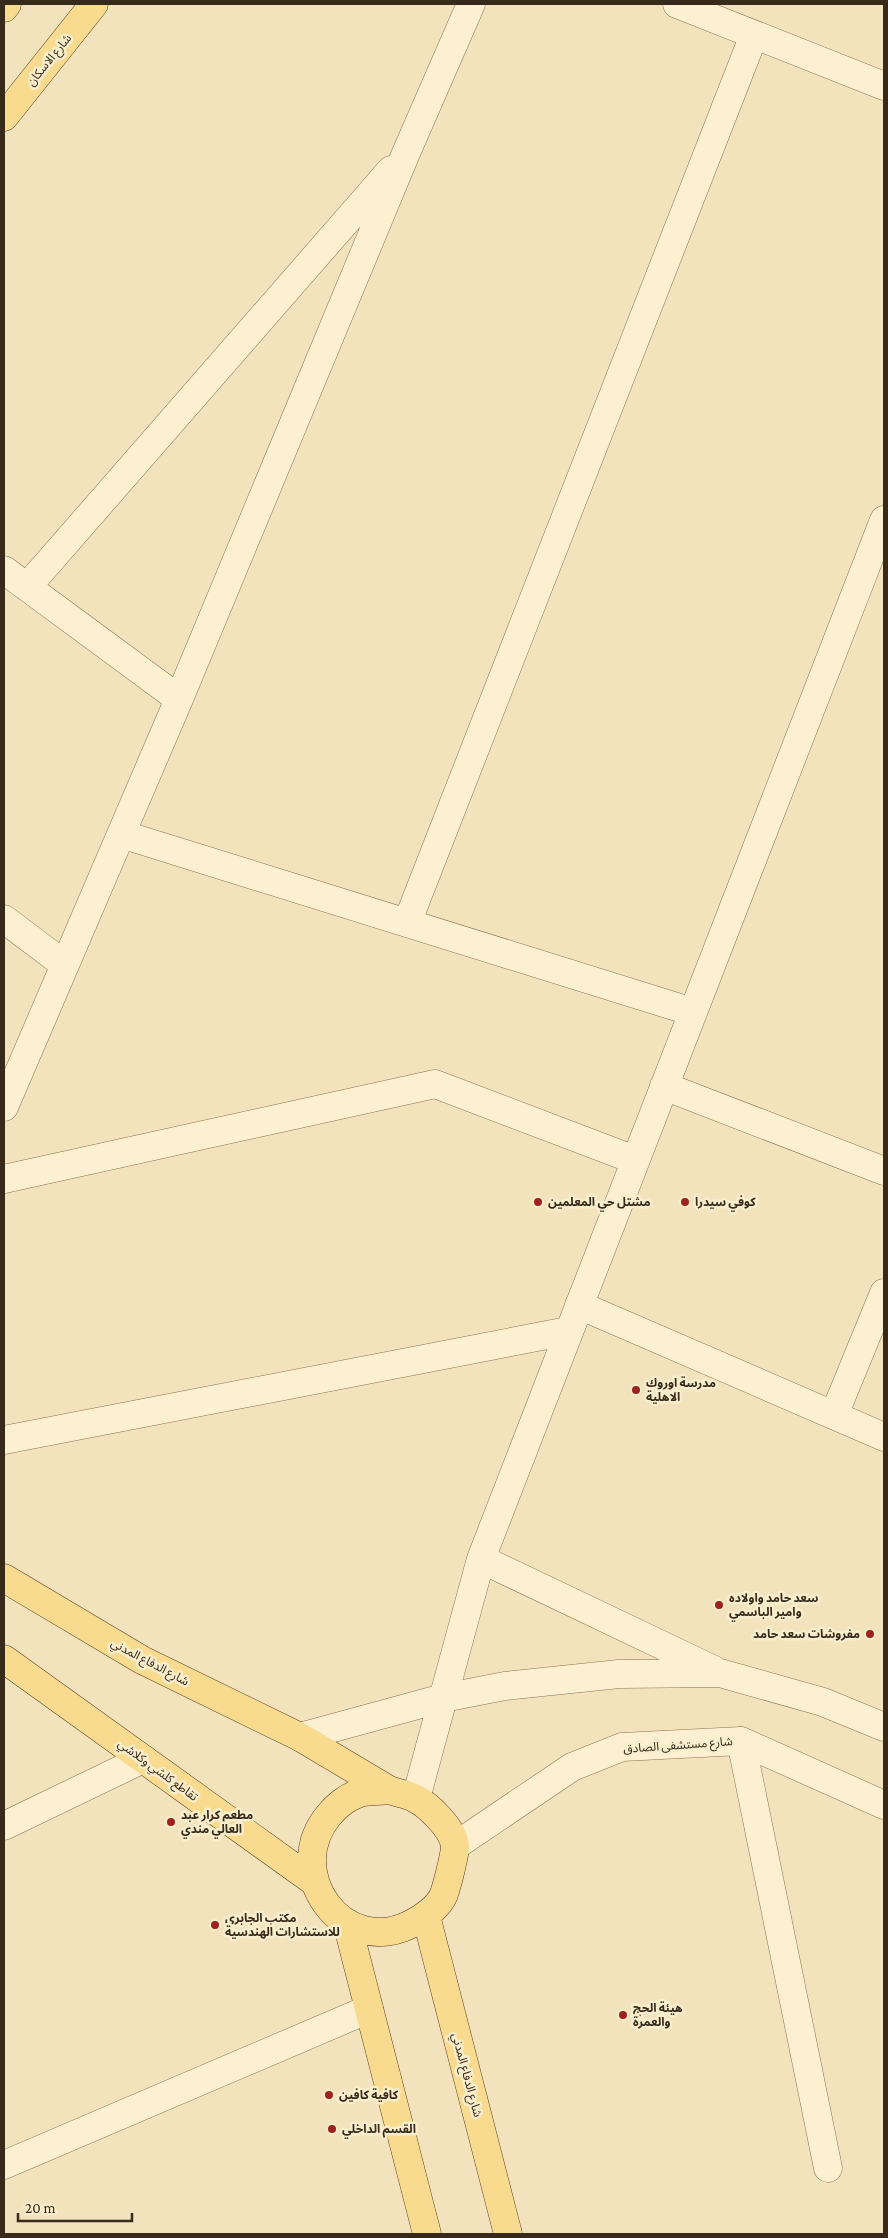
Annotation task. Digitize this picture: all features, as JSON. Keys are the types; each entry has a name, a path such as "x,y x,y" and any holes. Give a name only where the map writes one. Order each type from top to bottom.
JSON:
{"main road":[{"path":"4,8 7,4"},
{"name":"شارع الاسكان","path":"4,117 94,4"},
{"name":"شارع الدفاع المدني","path":"4,1578 142,1660 300,1737 389,1790"},
{"name":"تقاطع كلشي وكلاشي","path":"4,1659 313,1881"},
{"path":"389,1790 416,1798 447,1825 455,1846 444,1895 426,1916 401,1929 373,1932 347,1924 326,1905 313,1881 310,1853 319,1827 337,1805 361,1792 389,1790"},
{"name":"شارع الدفاع المدني","path":"426,1916 508,2234"},
{"path":"347,1924 427,2234"}],"street":[{"path":"4,1107 179,699 406,154 471,4"},
{"path":"676,4 884,86"},
{"path":"407,923 754,35"},
{"path":"27,587 406,154"},
{"path":"416,1798 481,1559 884,520"},
{"path":"4,570 179,699"},
{"path":"121,834 693,1012"},
{"path":"4,919 65,965"},
{"path":"4,1179 435,1084 635,1160"},
{"path":"664,1086 884,1171"},
{"path":"834,1415 884,1293"},
{"path":"579,1305 884,1437"},
{"path":"4,1440 568,1331"},
{"path":"481,1559 720,1673 823,1702 884,1728"},
{"path":"300,1737 442,1698 505,1686 619,1674 720,1673"},
{"path":"741,1741 828,2168"},
{"name":"شارع مستشفى الصادق","path":"455,1846 572,1767 622,1747 741,1741 884,1805"},
{"path":"4,1826 143,1759"},
{"path":"4,2165 369,2009"}],"place":[{"name":"مشتل حي المعلمين","path":"538,1202"},
{"name":"كوفي سيدرا","path":"685,1202"},
{"name":"مدرسة اوروك الاهلية","path":"636,1390"},
{"name":"سعد حامد واولاده وامير الباسمي","path":"719,1605"},
{"name":"مفروشات سعد حامد","path":"870,1634"},
{"name":"مطعم كرار عبد العالي مندي","path":"171,1822"},
{"name":"مكتب الجابري للاستشارات الهندسية","path":"215,1925"},
{"name":"هيئة الحج والعمرة","path":"623,2015"},
{"name":"كافية كافين","path":"329,2095"},
{"name":"القسم الداخلي","path":"332,2129"}]}
